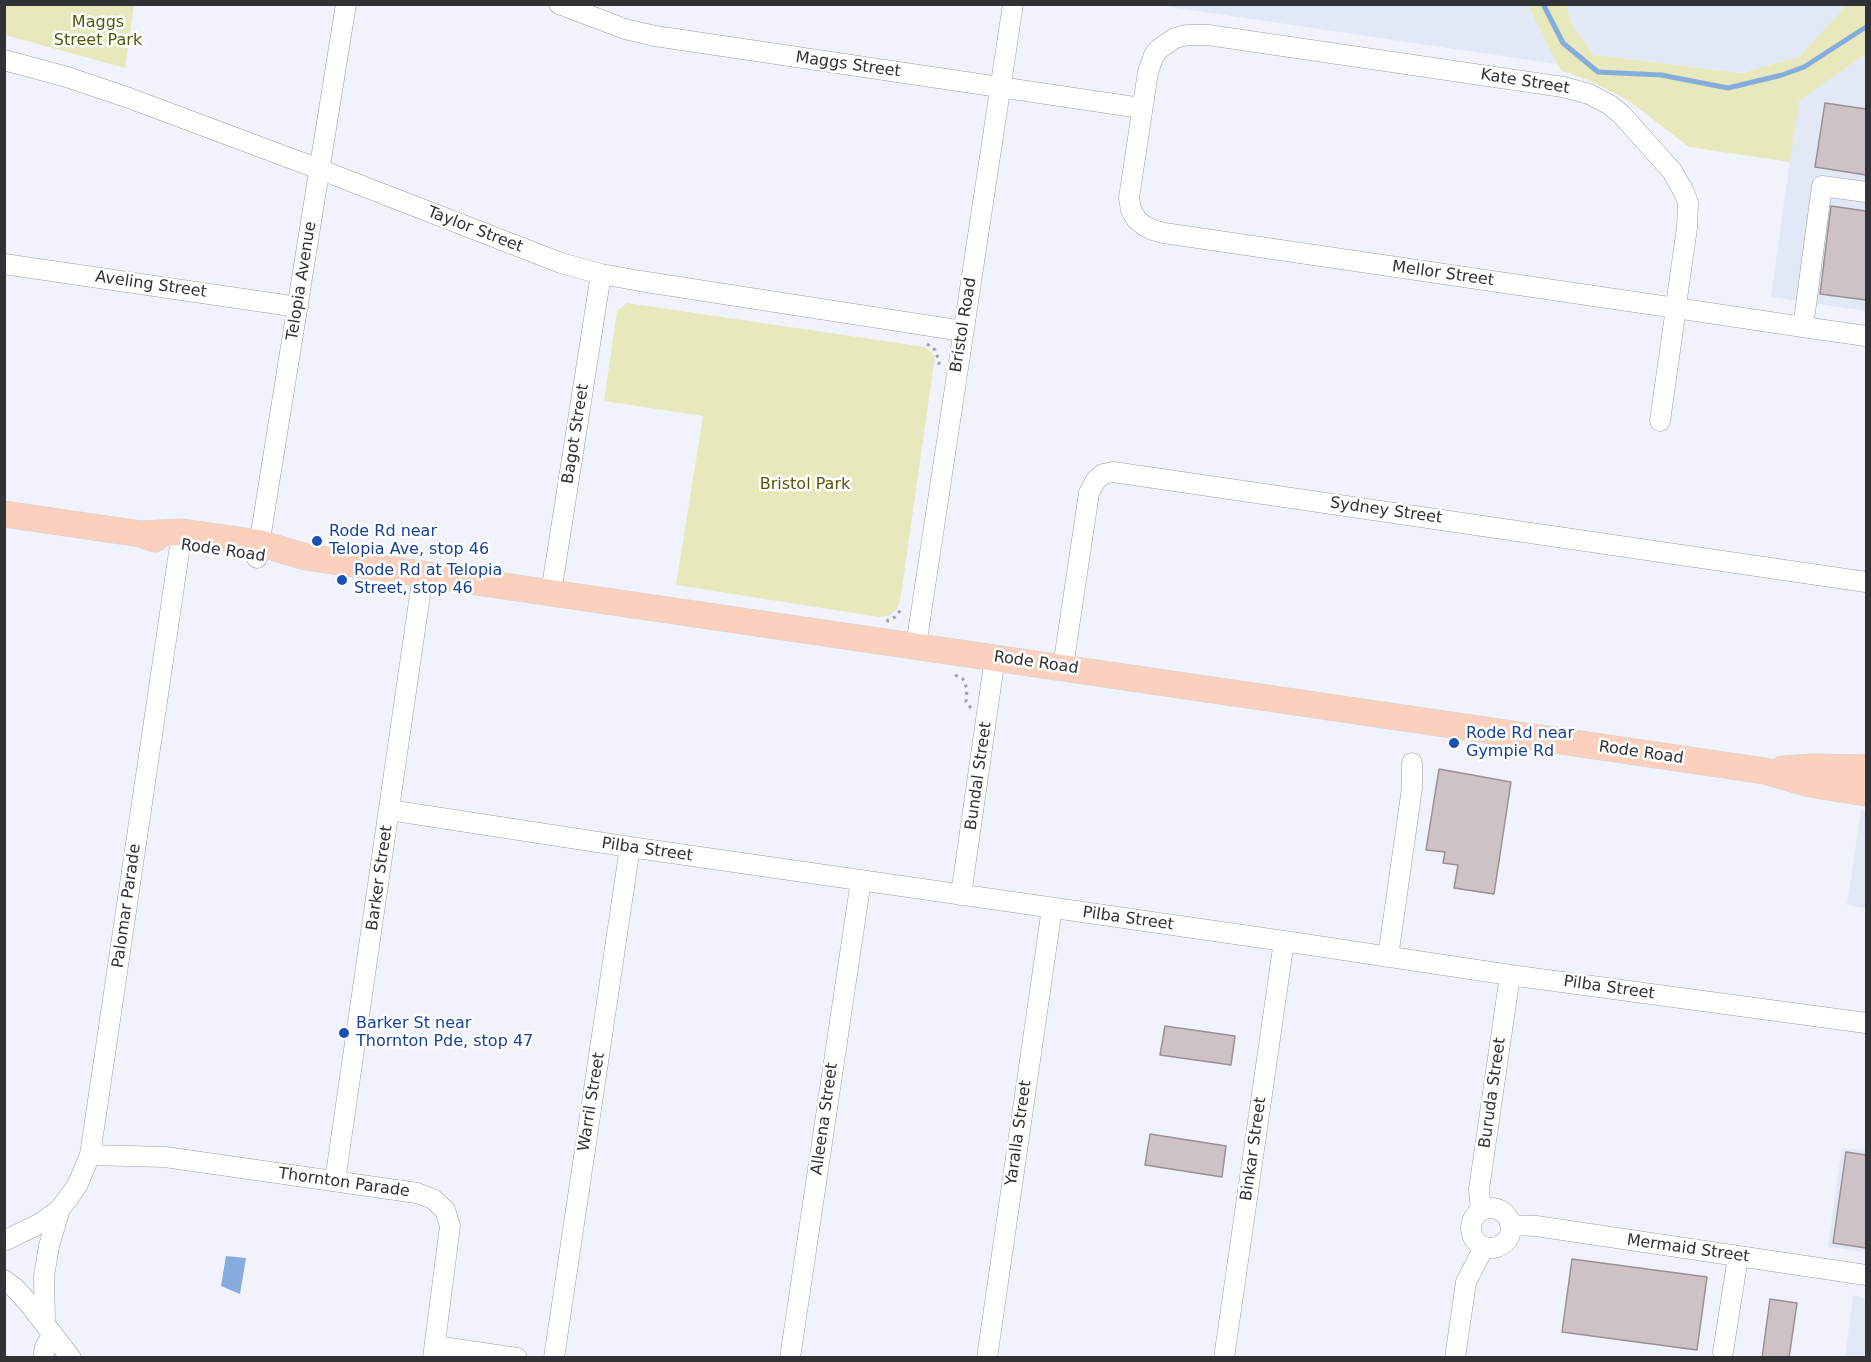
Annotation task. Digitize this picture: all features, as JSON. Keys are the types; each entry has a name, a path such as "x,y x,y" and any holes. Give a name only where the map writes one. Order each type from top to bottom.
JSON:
{"main road":[{"name":"Rode Road","path":"4,514 1765,771 1810,784 1866,793"},
{"name":"Rode Road","path":"1765,771 1813,767 1866,768"}],"street":[{"name":"Telopia Avenue","path":"258,551 346,4"},
{"name":"Maggs Street","path":"559,4 625,29 655,36 1141,108"},
{"name":"Bristol Road","path":"916,646 1013,4"},
{"name":"Kate Street","path":"1141,108 1154,55 1175,38 1197,35 1563,87 1600,98 1621,114 1672,171 1684,192 1689,213 1660,421"},
{"name":"Taylor Street","path":"4,60 67,77 129,98 561,263 601,274 963,331"},
{"name":"Mellor Street","path":"1141,108 1129,198 1131,210 1137,220 1153,230 1866,336"},
{"path":"1803,327 1822,186 1866,192"},
{"name":"Aveling Street","path":"4,264 298,307"},
{"name":"Bagot Street","path":"551,593 601,274"},
{"name":"Sydney Street","path":"1063,667 1089,494 1096,480 1103,474 1113,472 1866,582"},
{"name":"Palomar Parade","path":"4,1241 41,1223 60,1209 77,1186 90,1155 181,540"},
{"name":"Barker Street","path":"335,1181 423,574"},
{"name":"Bundal Street","path":"961,895 995,657"},
{"path":"1388,957 1412,788 1412,763"},
{"name":"Pilba Street","path":"389,810 630,848 1510,975 1866,1023"},
{"name":"Warril Street","path":"554,1358 630,848"},
{"name":"Alleena Street","path":"790,1358 861,880"},
{"name":"Yaralla Street","path":"987,1358 1052,908"},
{"name":"Binkar Street","path":"1224,1358 1284,941"},
{"name":"Buruda Street","path":"1481,1211 1479,1190 1510,975"},
{"name":"Thornton Parade","path":"90,1155 165,1157 425,1195 445,1210 450,1226 434,1352"},
{"path":"43,1358 49,1329 44,1276 49,1246 60,1209"},
{"path":"1494,1209 1500,1211 1508,1219 1510,1232 1503,1244 1490,1248 1484,1247 1474,1239 1471,1226 1476,1215 1481,1211 1494,1209"},
{"name":"Mermaid Street","path":"1510,1226 1536,1226 1866,1275"},
{"path":"1455,1358 1466,1282 1484,1247"},
{"path":"1723,1352 1738,1257"},
{"path":"4,1280 16,1289 71,1358"},
{"path":"434,1352 517,1358"}],"path":[{"path":"924,342 935,350 939,369"},
{"path":"886,627 888,620 900,612 904,600"},
{"path":"953,674 960,676 963,680 967,689 966,702 986,727"}],"shaded area":[{"path":"1157,5 1528,5 1557,64 1556,64"},
{"path":"1566,5 1848,5 1799,57 1741,73 1594,55 1573,27"},
{"path":"1866,54 1866,311 1771,297 1798,101"},
{"path":"1861,810 1866,811 1866,908 1847,905"},
{"path":"1866,1136 1866,1252 1828,1247 1842,1148 1864,1150"},
{"path":"1853,1295 1866,1298 1866,1357 1845,1357"}],"green space":[{"name":"Maggs Street Park","path":"4,5 134,5 125,68 5,35"},
{"path":"1528,5 1566,5 1573,27 1594,55 1741,73 1799,57 1846,6 1866,5 1866,54 1799,101 1790,162 1689,147 1629,101 1593,82 1562,71"},
{"name":"Bristol Park","path":"627,303 925,347 935,356 900,602 896,610 888,616 879,617 676,585 703,416 604,401 617,311"}],"water":[{"path":"226,1256 246,1258 240,1294 221,1286"}],"building":[{"path":"1825,103 1866,109 1866,175 1815,167"},
{"path":"1831,206 1866,211 1866,300 1820,294"},
{"path":"1439,769 1511,782 1494,894 1454,888 1458,865 1443,863 1445,852 1426,850"},
{"path":"1165,1026 1235,1036 1231,1065 1160,1055"},
{"path":"1150,1134 1226,1146 1222,1177 1145,1165"},
{"path":"1846,1152 1866,1155 1866,1248 1833,1243"},
{"path":"1572,1259 1707,1277 1697,1350 1562,1332"},
{"path":"1770,1299 1797,1303 1789,1358 1762,1358"}],"waterway":[{"path":"1543,4 1563,43 1598,72 1661,75 1728,88 1782,75 1804,67 1866,27"}],"place":[{"name":"Rode Rd near Telopia Ave, stop 46","path":"317,541"},
{"name":"Rode Rd at Telopia Street, stop 46","path":"342,580"},
{"name":"Rode Rd near Gympie Rd","path":"1454,743"},
{"name":"Barker St near Thornton Pde, stop 47","path":"344,1033"}]}
